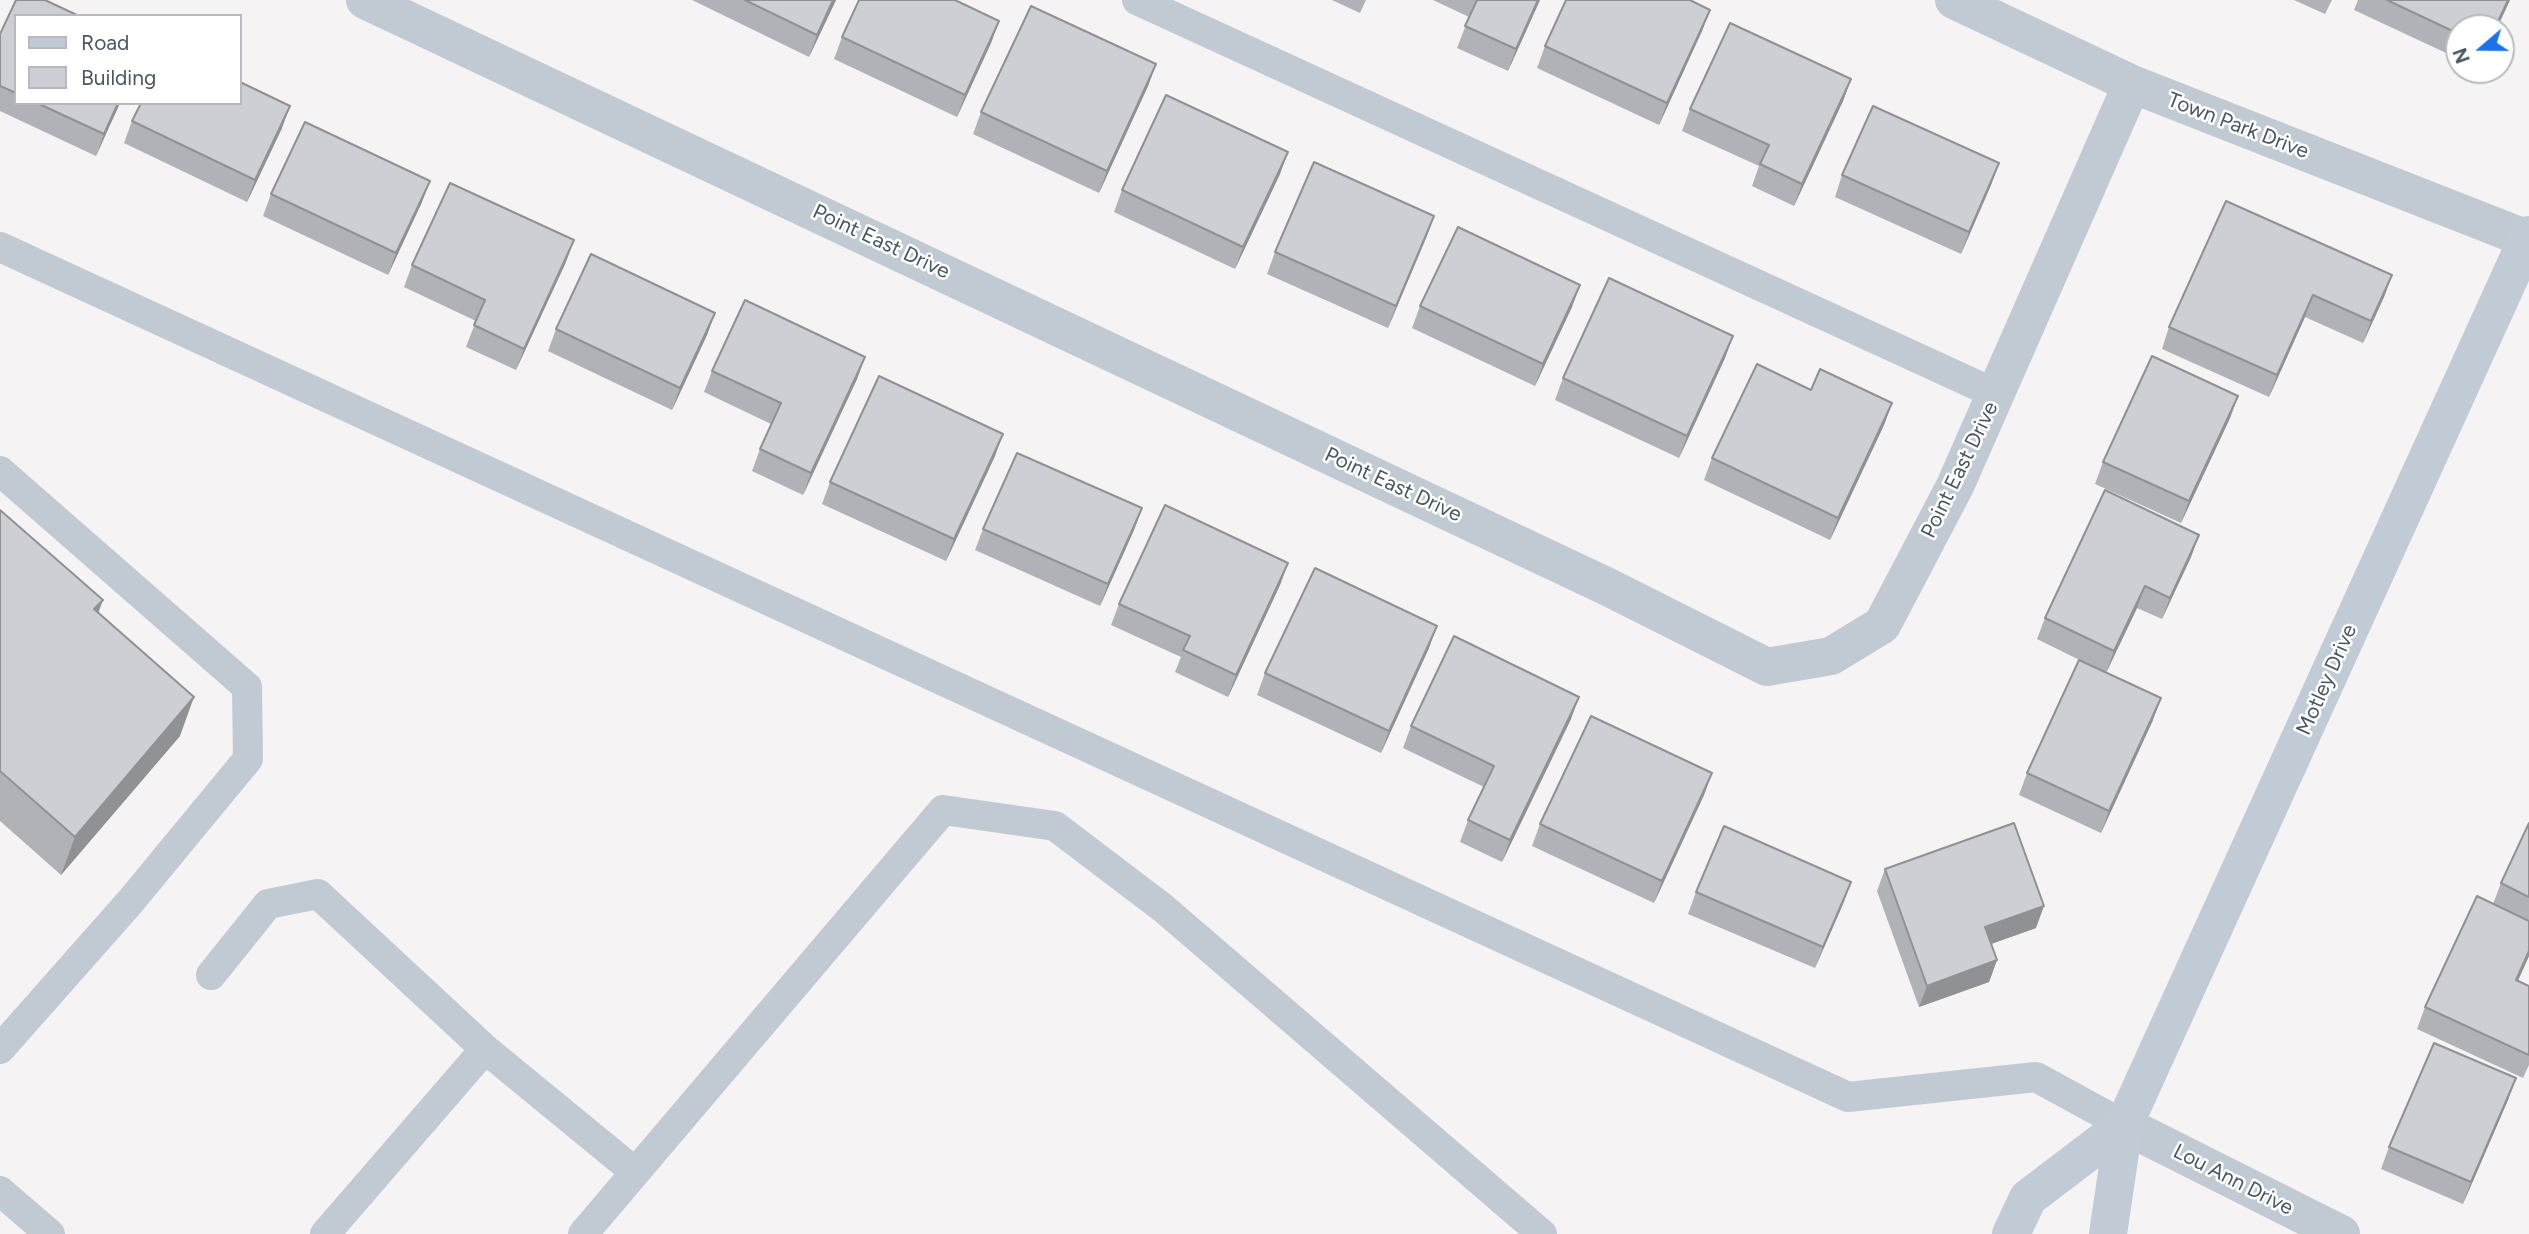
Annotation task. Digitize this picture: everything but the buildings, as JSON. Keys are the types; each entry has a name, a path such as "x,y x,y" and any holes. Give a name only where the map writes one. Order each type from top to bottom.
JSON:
{"main road":[{"name":"Motley Drive","path":"2108,1234 2124,1125 2528,237"},
{"name":"Motley Drive","path":"2011,1234 2028,1198 2124,1125"}],"street":[{"name":"Point East Drive","path":"365,0 1570,569 1767,667 1831,656 1882,625 1955,486 2132,84"},
{"name":"Town Park Drive","path":"1954,0 2132,84 2528,237"},
{"name":"Lou Ann Drive","path":"2124,1125 2341,1234"}],"lane":[{"path":"1137,0 1996,394"},
{"path":"0,247 1848,1097 2036,1077 2124,1125"},
{"path":"0,471 247,687 248,759 130,902 0,1049"},
{"path":"583,1234 943,810 1055,826 1163,908 1542,1234"},
{"path":"211,975 268,905 318,894 485,1049 635,1172"},
{"path":"325,1234 485,1049"},
{"path":"0,1191 50,1234"}]}
